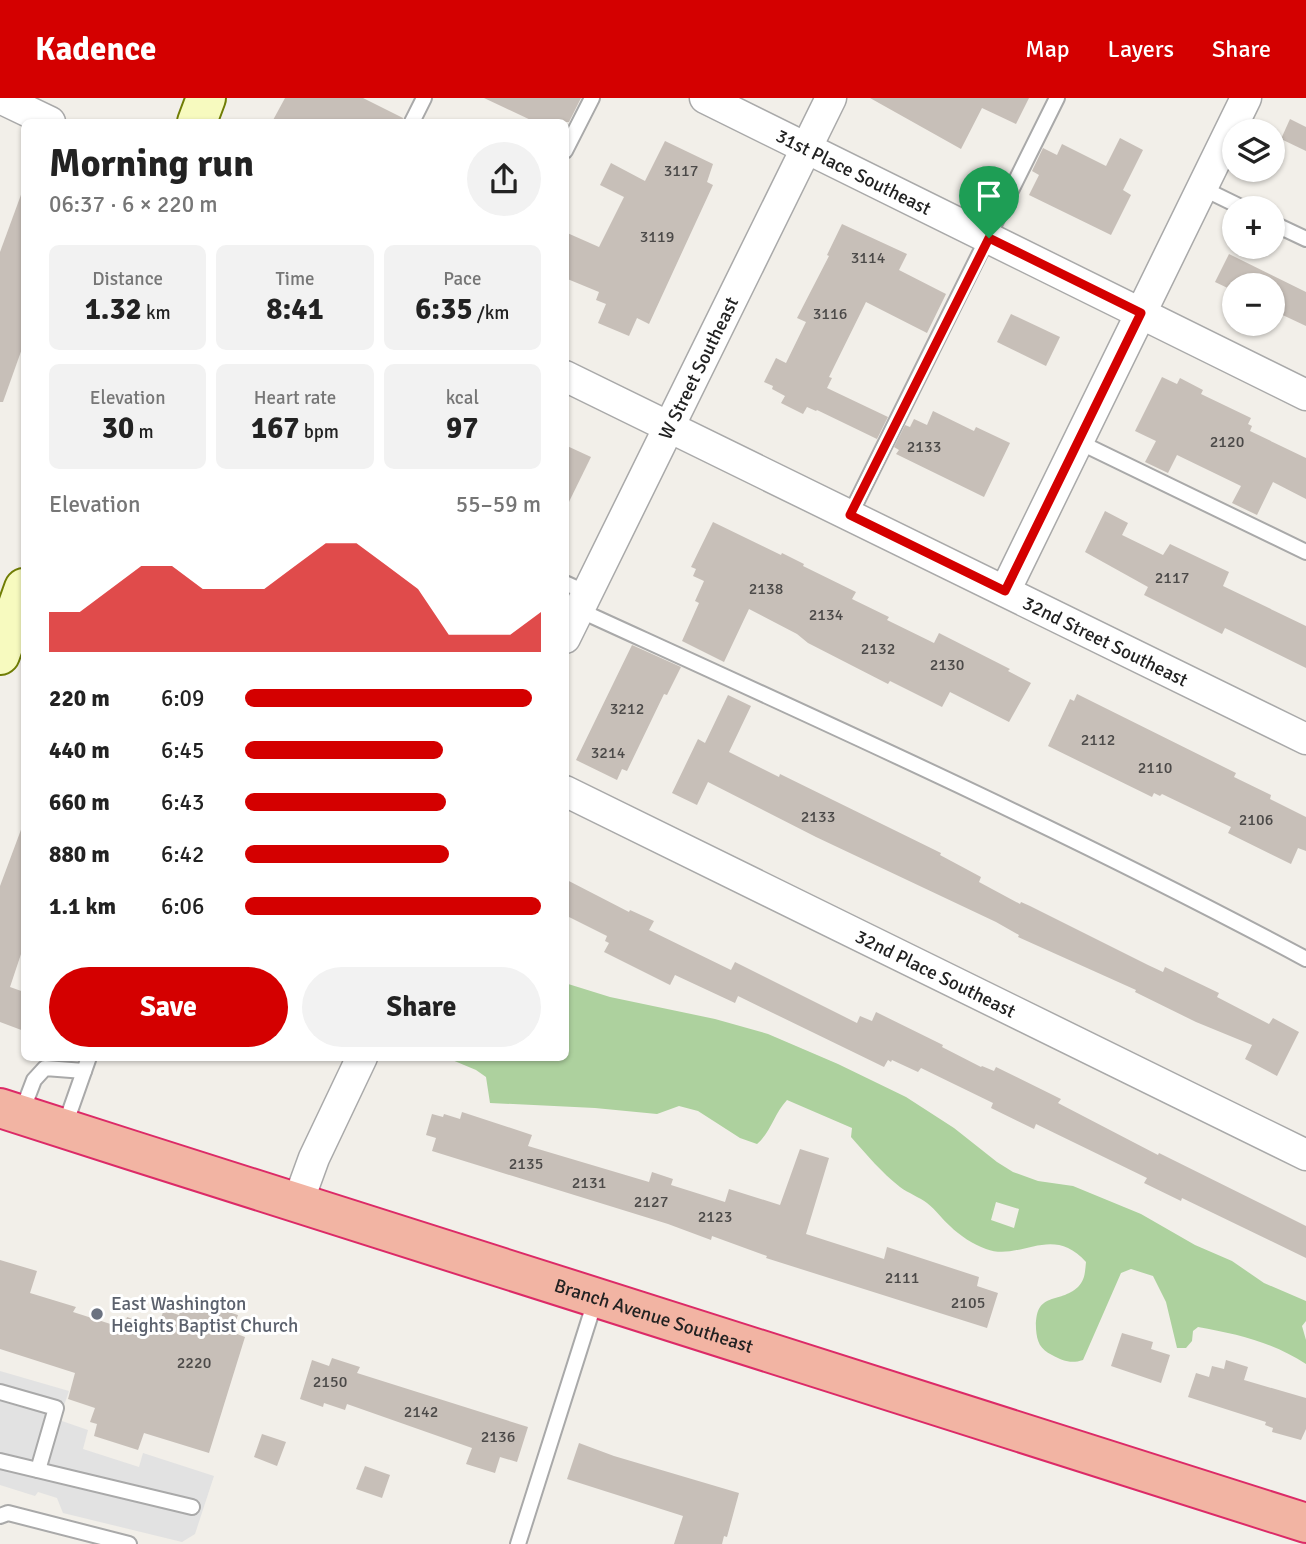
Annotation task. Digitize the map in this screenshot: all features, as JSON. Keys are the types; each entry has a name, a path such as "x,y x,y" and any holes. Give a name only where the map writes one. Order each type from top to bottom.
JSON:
{"highway":[{"name":"Branch Avenue Southeast","path":"10,1112 984,1418 1306,1523"}],"main road":[{"path":"198,119 205,98"},
{"path":"1,650 21,596"}],"street":[{"path":"0,98 44,119"},
{"name":"31st Place Southeast","path":"705,98 1306,395"},
{"name":"W Street Southeast","path":"569,624 577,595 669,427 831,98"},
{"path":"1005,591 1246,98"},
{"name":"32nd Street Southeast","path":"569,378 1306,739"},
{"name":"32nd Place Southeast","path":"569,793 1306,1155"},
{"path":"298,1202 314,1158 360,1061"}],"lane":[{"path":"414,119 424,98"},
{"path":"569,143 592,98"},
{"path":"850,515 1057,98"},
{"path":"1202,188 1222,198"},
{"path":"1285,229 1306,239"},
{"path":"1079,442 1306,552"},
{"path":"577,595 1185,894 1306,959"},
{"path":"64,1129 88,1061"},
{"path":"10,1112 44,1068 84,1072"},
{"path":"518,1544 596,1298"},
{"path":"0,1392 57,1408 38,1470"},
{"path":"0,1461 192,1507"},
{"path":"0,1516 8,1513 129,1544"}],"green space":[{"path":"569,984 610,997 715,1019 768,1034 906,1097 954,1128 1013,1172 1038,1181 1073,1186 1141,1214 1195,1245 1232,1261 1264,1283 1306,1301 1306,1321 1302,1326 1306,1340 1306,1364 1254,1340 1198,1327 1193,1331 1192,1341 1186,1348 1177,1348 1166,1302 1153,1276 1131,1269 1121,1273 1083,1360 1063,1360 1048,1353 1040,1345 1036,1334 1037,1317 1044,1303 1078,1287 1083,1279 1086,1262 1061,1245 1048,1244 999,1252 972,1242 954,1230 927,1203 903,1189 874,1163 851,1137 852,1128 787,1100 757,1144 740,1138 698,1111 679,1106 657,1114 490,1103 486,1077 455,1061 569,1061","holes":["996,1202 1019,1209 1014,1228 991,1220"]}],"shaded area":[{"path":"0,1371 69,1391 59,1420 88,1430 83,1449 139,1467 143,1453 214,1476 195,1534 182,1542 63,1513 57,1498 38,1492 35,1496 0,1485"}],"building":[{"path":"285,98 363,98 403,118 403,119 274,119"},
{"path":"484,98 581,98 569,122 569,119 529,119"},
{"path":"870,98 1029,98 1016,124 982,108 961,149"},
{"path":"1290,119 1306,127 1306,151 1285,141 1285,130"},
{"path":"1120,138 1143,150 1123,190 1131,195 1111,235 1029,195 1039,175 1032,171 1043,148 1057,155 1062,144 1106,166"},
{"path":"665,141 713,164 707,182 713,185 649,324 637,318 629,336 598,323 606,304 596,300 599,292 569,280 569,234 599,247 624,197 600,185 611,163 645,181"},
{"path":"21,195 21,351 3,402 0,402 0,252"},
{"path":"842,224 907,254 899,270 946,294 927,333 866,302 829,377 832,378 827,388 888,417 877,439 817,410 807,407 803,414 781,403 785,396 764,382 776,358 786,363 806,322 797,318"},
{"path":"1226,259 1239,259 1268,273 1222,273 1222,285 1215,282"},
{"path":"1285,282 1306,292 1306,326 1285,316"},
{"path":"1011,314 1060,337 1046,366 997,342"},
{"path":"1162,377 1177,384 1180,378 1203,390 1201,394 1251,418 1248,424 1252,426 1250,431 1306,458 1306,499 1273,482 1257,515 1232,503 1241,486 1177,455 1168,473 1145,462 1156,441 1135,431"},
{"path":"933,411 974,431 976,427 1010,443 984,497 896,454 899,450 894,447 905,425 910,427 914,419 927,425"},
{"path":"569,447 591,457 569,502"},
{"path":"1105,511 1128,523 1122,535 1163,555 1170,544 1229,572 1223,586 1306,626 1306,668 1225,628 1222,634 1144,595 1148,587 1085,552"},
{"path":"713,522 781,555 782,553 856,592 852,599 889,617 887,620 934,643 939,633 1010,669 1008,671 1031,683 1009,722 950,692 942,707 890,681 888,684 749,609 724,662 682,641 699,603 695,601 704,581 693,576 696,569 691,567"},
{"path":"632,645 681,667 667,695 664,694 627,771 622,769 617,780 576,760"},
{"path":"1077,694 1236,773 1234,777 1271,795 1270,799 1306,817 1306,851 1298,848 1291,864 1228,833 1231,827 1162,794 1160,796 1154,793 1152,797 1048,746 1070,699 1074,701"},
{"path":"728,695 751,706 729,752 941,853 940,855 981,877 979,882 1020,904 1021,902 1030,906 1163,972 1165,967 1219,993 1217,997 1269,1024 1273,1018 1299,1032 1277,1076 1245,1059 1252,1045 1196,1022 1135,992 1136,990 1018,937 1019,935 996,922 816,837 708,782 697,805 672,793 698,739 705,743"},
{"path":"21,830 21,954 10,987 21,991 21,1030 0,1022 0,886"},
{"path":"569,881 629,912 630,910 654,921 649,930 731,970 735,962 857,1023 860,1016 872,1021 876,1012 981,1067 994,1071 996,1067 1061,1099 1058,1103 1158,1155 1159,1153 1306,1226 1306,1258 1182,1198 1181,1201 1144,1183 1147,1178 1036,1124 1034,1129 991,1108 993,1103 921,1068 918,1072 892,1060 888,1060 884,1067 738,996 735,1003 675,975 670,985 604,952 609,943 605,941 607,936 569,917"},
{"path":"462,1112 532,1135 528,1146 649,1182 652,1172 673,1179 671,1185 725,1202 729,1189 780,1205 800,1149 829,1158 806,1234 884,1259 887,1247 979,1277 977,1286 998,1293 987,1328 766,1258 767,1256 712,1236 711,1240 668,1224 432,1151 436,1138 426,1135 432,1114 443,1117 444,1114 460,1119"},
{"path":"0,1260 37,1271 30,1293 76,1307 73,1312 123,1328 127,1317 158,1328 163,1312 179,1315 185,1298 238,1315 232,1332 245,1337 209,1453 144,1433 138,1450 94,1436 97,1424 90,1422 95,1408 68,1399 75,1373 0,1349"},
{"path":"1122,1333 1153,1342 1151,1349 1170,1355 1161,1383 1111,1366"},
{"path":"332,1358 360,1367 357,1373 528,1427 517,1462 500,1457 495,1473 466,1464 472,1448 347,1404 345,1410 324,1403 323,1407 300,1399 312,1360 329,1366"},
{"path":"1226,1360 1248,1367 1244,1380 1306,1398 1306,1429 1301,1440 1272,1432 1273,1428 1265,1425 1266,1422 1188,1397 1196,1373 1209,1377 1212,1366 1224,1369"},
{"path":"262,1434 286,1442 277,1466 254,1457"},
{"path":"579,1443 739,1493 727,1537 724,1536 722,1544 674,1544 683,1516 567,1479"},
{"path":"365,1466 390,1475 382,1498 356,1489"}],"place":[{"name":"East Washington Heights Baptist Church","path":"97,1314"}],"route":[{"path":"989,238 1141,313 1005,591 850,515 989,238"}]}
